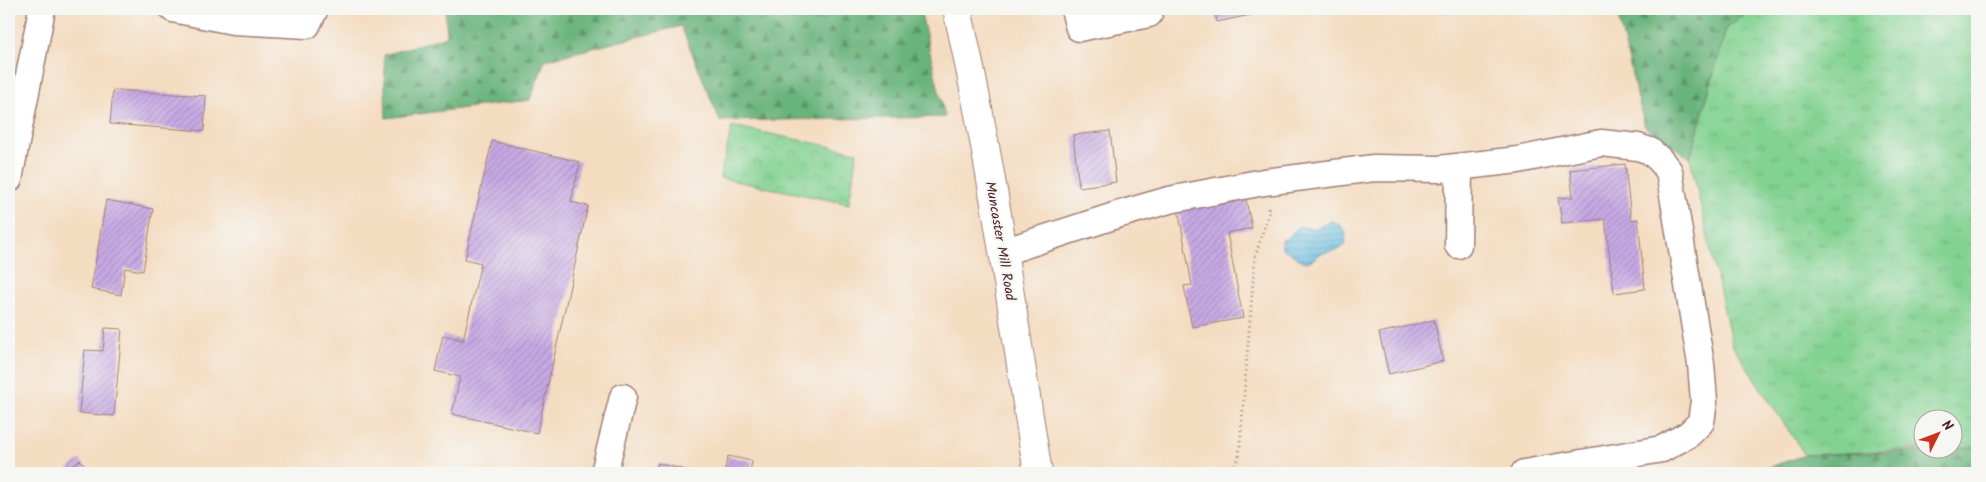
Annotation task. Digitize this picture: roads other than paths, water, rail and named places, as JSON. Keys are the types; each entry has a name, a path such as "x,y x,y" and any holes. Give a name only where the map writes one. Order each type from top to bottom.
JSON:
{"main road":[{"name":"Muncaster Mill Road","path":"957,9 1003,252 1038,473"}],"street":[{"path":"9,179 42,9"},
{"path":"173,9 233,21 307,25 315,9"},
{"path":"1074,9 1079,28 1149,14 1148,9"},
{"path":"1003,252 1169,200 1264,182 1374,168 1439,169 1458,167 1518,160 1602,143 1638,147 1650,151 1669,171 1701,364 1704,401 1701,422 1689,434 1662,448 1524,473"},
{"path":"1458,167 1458,245"},
{"path":"604,473 623,397"}],"water":[{"path":"1332,221 1340,225 1346,234 1344,246 1341,248 1320,254 1308,262 1282,249 1282,240 1288,238 1299,226 1314,229"}]}
